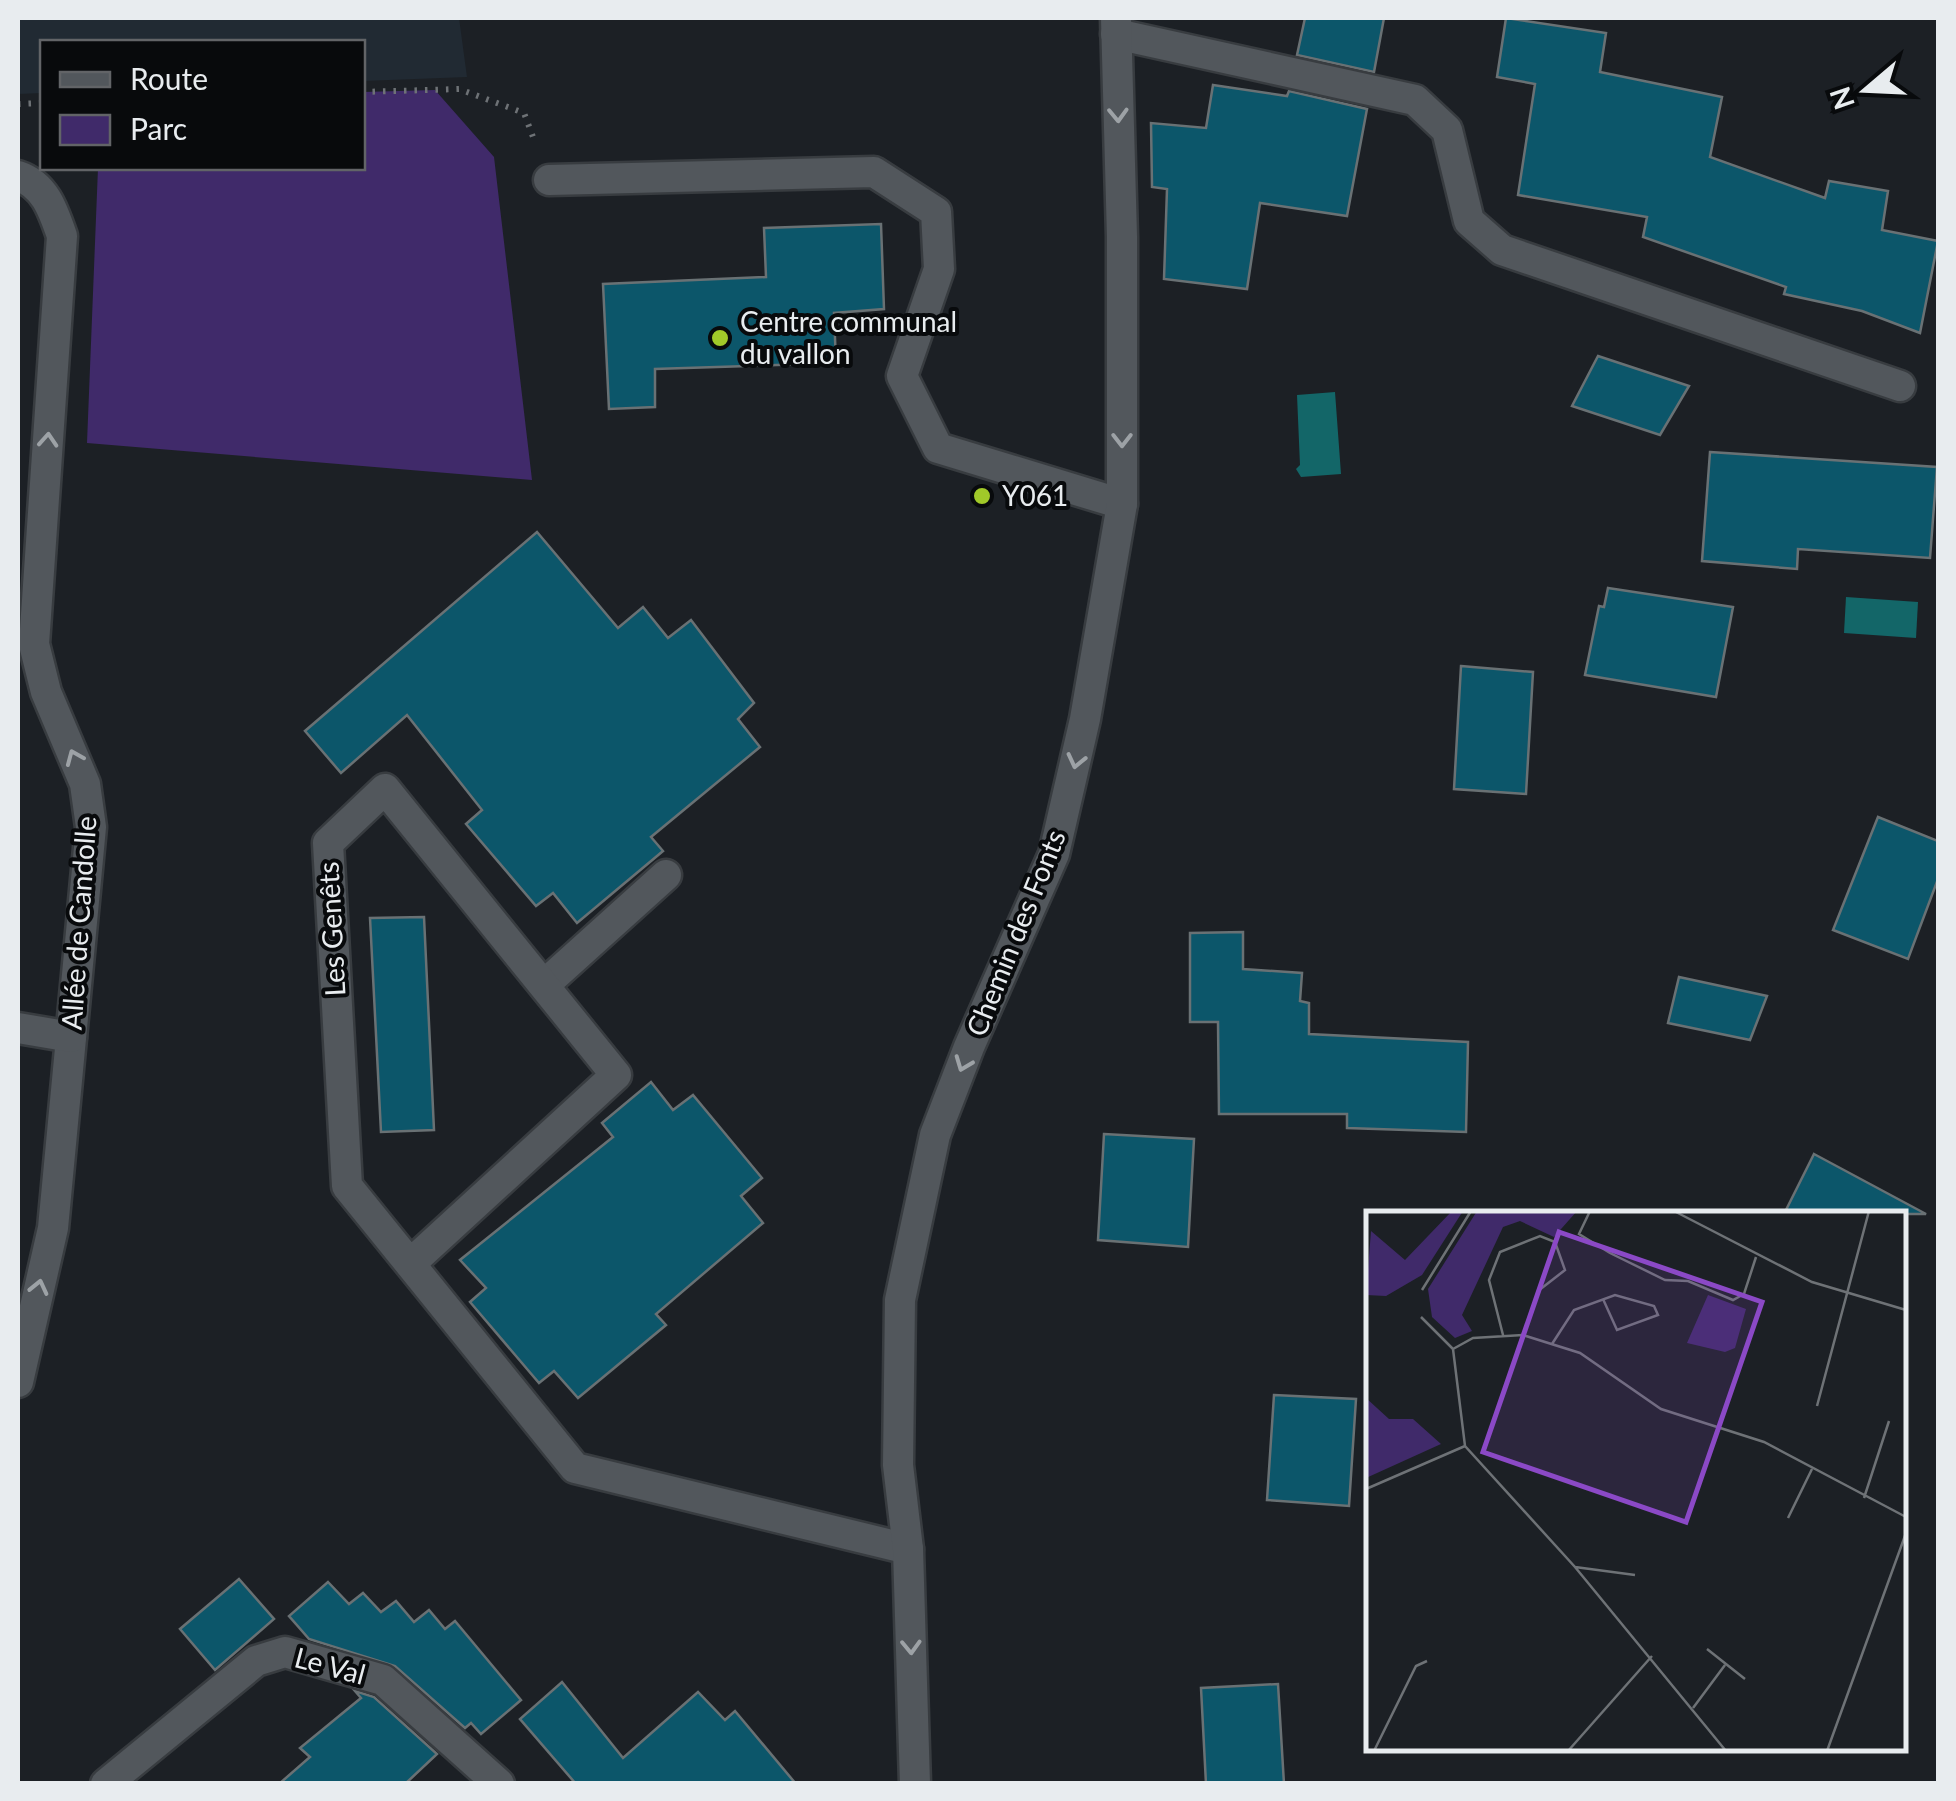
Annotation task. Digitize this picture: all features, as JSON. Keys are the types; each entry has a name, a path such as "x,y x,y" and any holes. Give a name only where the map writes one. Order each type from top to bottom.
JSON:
{"street":[{"path":"1116,26 1415,100 1447,130 1470,221 1502,250 1900,386"},
{"name":"Chemin des Fonts","path":"915,1784 908,1549 898,1465 900,1300 936,1135 969,1047 1054,854 1086,719 1122,504 1122,237 1116,26"},
{"path":"549,180 874,172 936,212 939,269 902,376 938,448 1122,504"},
{"name":"Allée de Candolle","path":"18,176 50,200 62,236 34,644 46,692 85,784 91,827 53,1228 23,1335 18,1382"},
{"name":"Les Genêts","path":"410,1264 616,1075 384,789 328,844 346,1186 575,1468 908,1549"},
{"path":"544,986 666,876"},
{"path":"18,1028 71,1037"},
{"name":"Le Val","path":"106,1784 256,1662 285,1652 383,1680 498,1784"}],"path":[{"path":"365,92 459,89 524,113 549,180"}],"shaded area":[{"path":"18,18 459,18 467,77 365,81 365,40 40,40 40,93 18,94"}],"green space":[{"path":"435,90 494,157 532,480 87,443 98,170 365,170 365,92"}],"water":[{"path":"1335,392 1341,474 1301,477 1296,469 1300,465 1297,395"},
{"path":"1846,597 1918,602 1916,638 1844,633"}],"building":[{"path":"1305,18 1384,18 1374,72 1297,55"},
{"path":"1506,18 1606,33 1600,72 1722,97 1710,157 1825,198 1829,181 1888,191 1882,230 1938,241 1920,333 1862,311 1784,294 1786,287 1643,237 1647,217 1518,195 1535,84 1497,77"},
{"path":"1213,85 1287,96 1289,91 1367,109 1347,216 1260,203 1247,289 1164,279 1167,189 1152,187 1151,123 1206,128"},
{"name":"Centre communal du vallon","path":"881,224 884,309 834,313 836,363 655,369 655,407 609,409 603,284 766,277 764,228"},
{"path":"1598,356 1689,386 1660,435 1572,406"},
{"path":"1710,452 1937,467 1930,558 1798,549 1797,569 1702,561"},
{"path":"537,532 618,628 643,607 668,638 691,620 754,703 738,719 760,747 651,837 663,851 577,923 553,893 536,906 466,824 482,810 407,715 341,773 305,731"},
{"path":"1608,588 1733,607 1716,697 1585,675 1599,606 1604,607"},
{"path":"1461,666 1533,672 1526,794 1454,789"},
{"path":"1878,817 1938,841 1938,879 1908,959 1833,930"},
{"path":"424,917 434,1130 381,1132 370,918"},
{"path":"1243,932 1243,969 1302,973 1300,1001 1309,1003 1309,1034 1468,1042 1466,1132 1347,1128 1347,1114 1219,1114 1218,1022 1190,1022 1190,933"},
{"path":"1679,977 1767,996 1750,1040 1668,1023"},
{"path":"651,1082 673,1110 693,1095 762,1178 741,1196 763,1223 656,1314 666,1325 578,1398 554,1371 539,1383 470,1302 486,1288 460,1260 613,1137 602,1123"},
{"path":"1104,1134 1194,1139 1188,1247 1098,1240"},
{"path":"1814,1154 1926,1214 1906,1211 1786,1211"},
{"path":"1274,1395 1356,1399 1349,1506 1267,1500"},
{"path":"239,1579 274,1619 215,1670 180,1629"},
{"path":"328,1582 349,1604 363,1593 381,1612 396,1601 414,1622 429,1610 445,1629 455,1621 521,1700 481,1734 471,1723 465,1728 395,1666 309,1639 289,1616"},
{"path":"562,1682 623,1758 698,1692 725,1720 735,1711 796,1784 576,1784 520,1719"},
{"path":"1278,1684 1284,1784 1206,1784 1201,1688"},
{"path":"355,1691 374,1697 437,1754 405,1784 279,1784 310,1757 300,1748 361,1698"}],"place":[{"name":"Centre communal du vallon","path":"720,338"},
{"name":"Y061","path":"982,496"}]}
